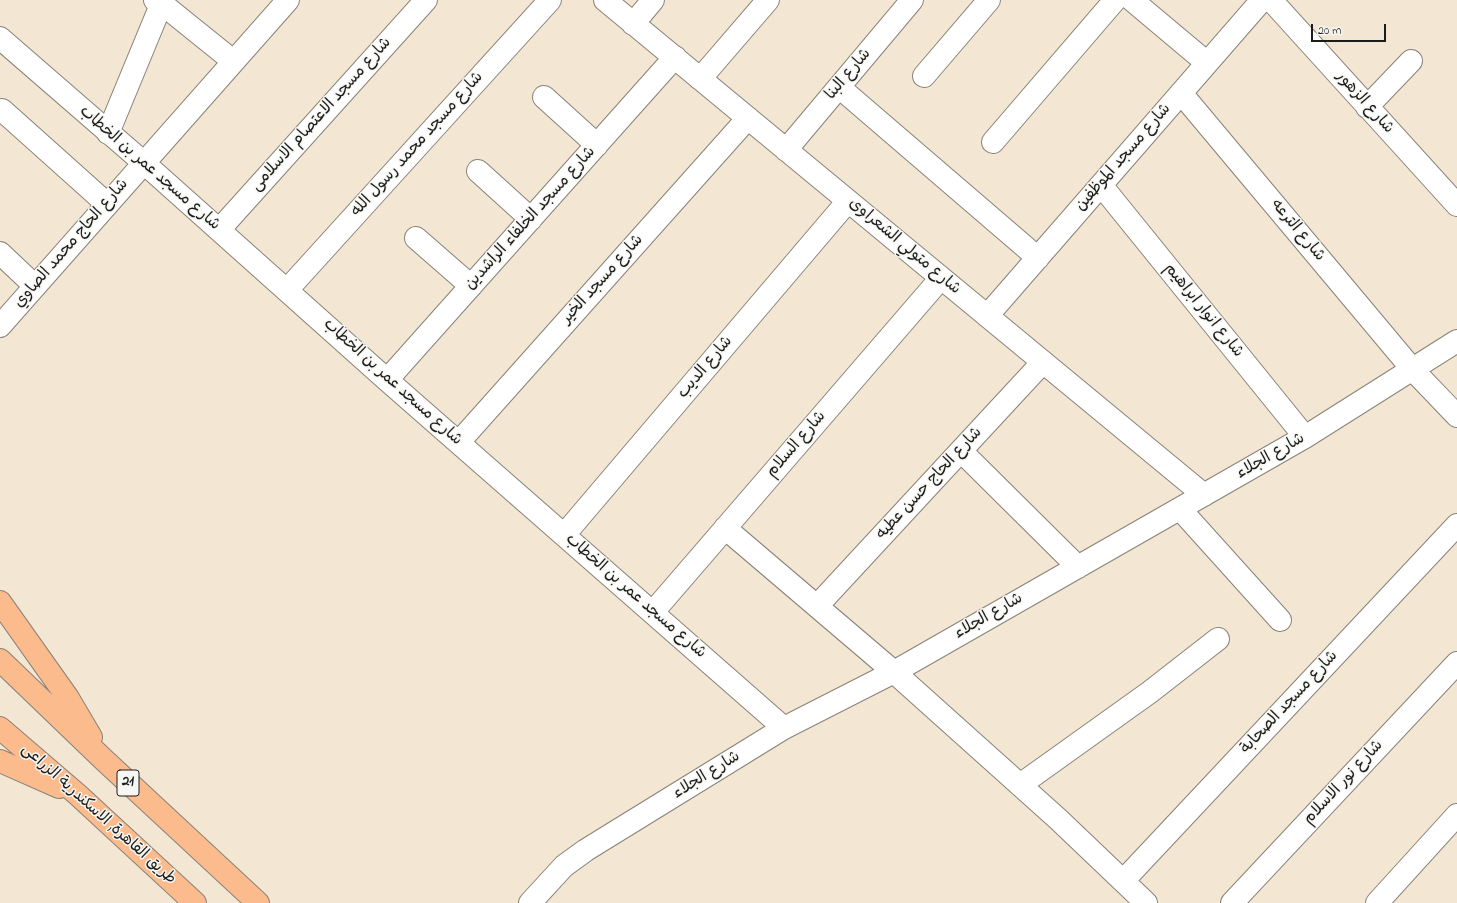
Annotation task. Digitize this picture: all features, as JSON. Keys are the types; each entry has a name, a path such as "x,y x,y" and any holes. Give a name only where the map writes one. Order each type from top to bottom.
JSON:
{"highway":[{"path":"0,602 68,698 103,759"},
{"name":"21","path":"0,660 103,759 258,903"},
{"name":"طريق القاهرة, الاسكندرية الزراعى","path":"0,728 78,795 195,903"},
{"path":"0,761 78,795"}],"street":[{"name":"شارع الحاج محمد الصاوي","path":"0,326 288,0"},
{"name":"شارع مسجد الاعتصام الاسلامى","path":"219,230 426,0"},
{"name":"شارع مسجد محمد رسول الله","path":"287,290 550,0"},
{"name":"شارع متولي الشعراوى","path":"605,0 1204,495"},
{"path":"633,24 653,0"},
{"path":"700,79 768,0"},
{"name":"شارع البنا","path":"786,150 912,0"},
{"path":"924,76 989,0"},
{"path":"993,142 1115,0"},
{"path":"1132,0 1207,63"},
{"name":"شارع مسجد الموظفين","path":"987,316 1262,0"},
{"name":"شارع الزهور","path":"1271,0 1457,205"},
{"path":"108,133 160,1 234,62"},
{"name":"شارع مسجد عمر بن الخطاب","path":"0,38 144,163 387,380 784,728"},
{"name":"شارع مسجد الخلفاء الراشدين","path":"387,380 675,58"},
{"path":"1367,106 1412,61"},
{"path":"839,87 1038,258"},
{"name":"شارع الترعه","path":"1181,93 1413,370 1457,416"},
{"path":"544,97 597,145"},
{"path":"2,110 107,204"},
{"name":"شارع مسجد الخير","path":"459,442 748,118"},
{"path":"478,170 531,219"},
{"name":"شارع انوار ابراهيم","path":"1101,185 1305,437"},
{"name":"شارع الديب","path":"564,535 848,201"},
{"path":"416,238 471,286"},
{"path":"0,253 35,286"},
{"name":"شارع السلام","path":"653,612 942,278"},
{"name":"شارع الجلاء","path":"530,903 564,866 586,850 784,728 894,672 1180,509 1305,437 1457,341"},
{"name":"شارع الحاج حسن عطيه","path":"817,606 1043,362"},
{"path":"961,451 1078,566"},
{"path":"1180,509 1280,620"},
{"name":"شارع مسجد الصحابة","path":"1122,880 1457,525"},
{"path":"725,528 894,672 1020,785 1146,903"},
{"path":"1020,785 1150,692 1218,639"},
{"name":"شارع نور الاسلام","path":"1232,903 1457,663"},
{"path":"1378,903 1457,815"}]}
